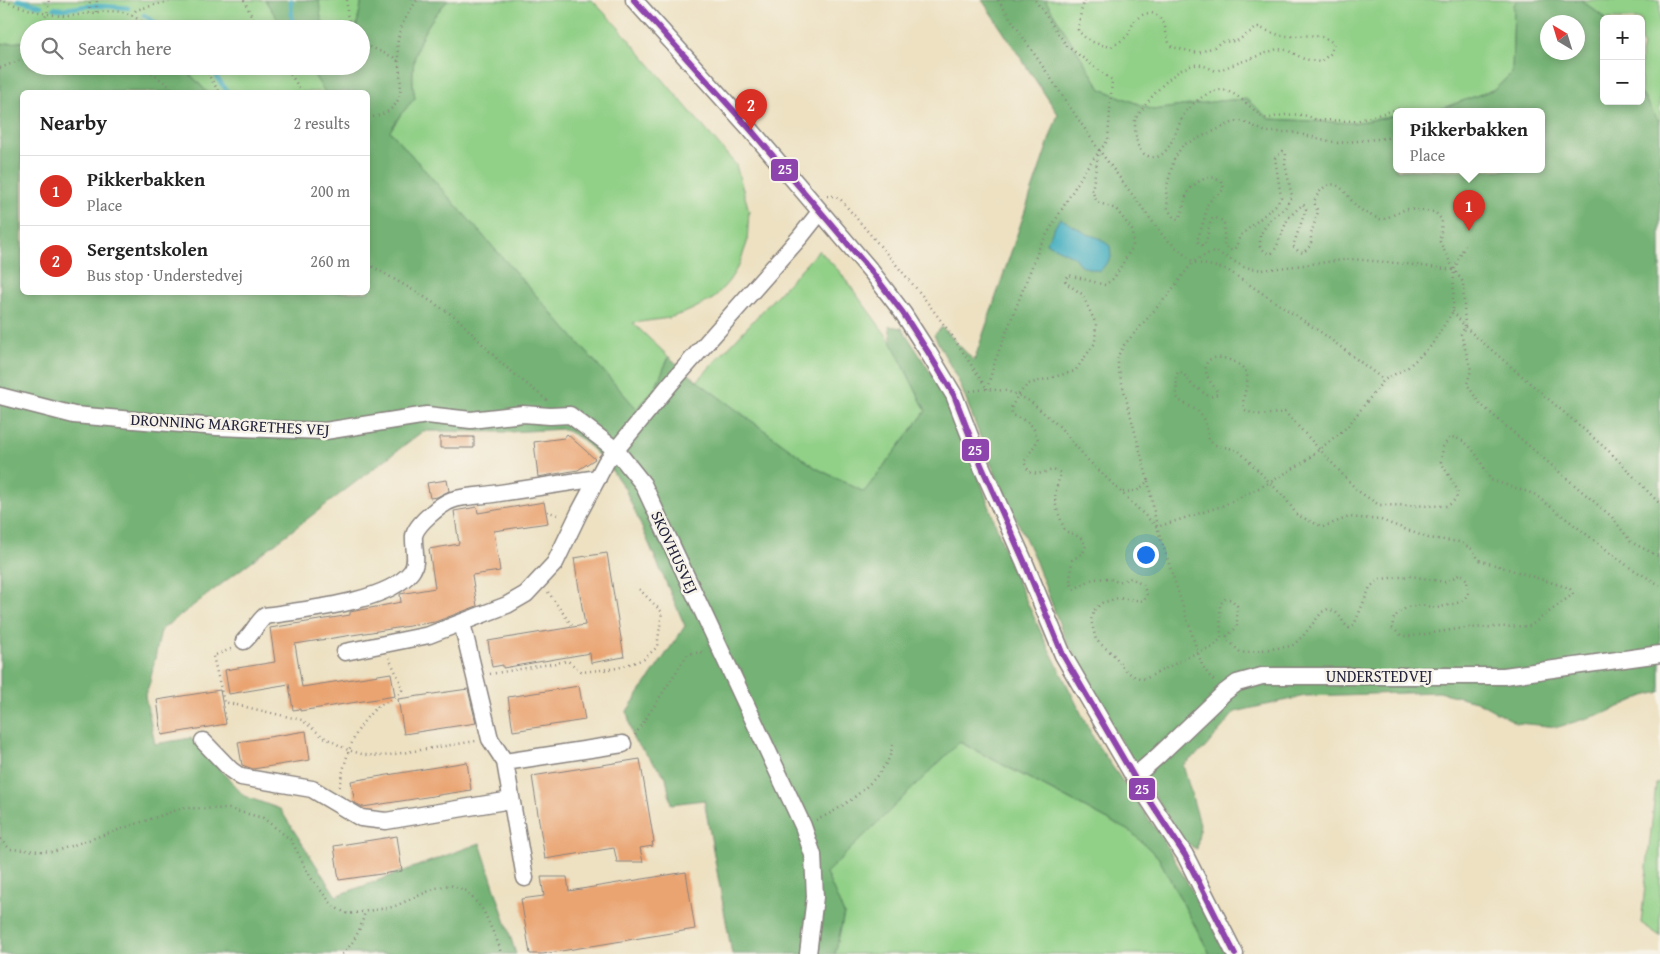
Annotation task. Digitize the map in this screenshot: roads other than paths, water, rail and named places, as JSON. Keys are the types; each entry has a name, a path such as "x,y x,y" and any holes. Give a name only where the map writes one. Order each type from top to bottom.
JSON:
{"street":[{"path":"634,0 751,130 871,271 903,313 928,352 954,395 981,465 1063,655 1134,776 1185,855 1234,954"},
{"path":"345,652 428,635 462,623 485,612 507,606 526,594 555,563 579,513 611,456 671,383 820,212"},
{"name":"DRONNING MARGRETHES VEJ","path":"0,396 74,415 217,427 325,431 427,415 471,420 524,414 570,415"},
{"name":"SKOVHUSVEJ","path":"570,415 611,456 643,484 803,826 812,855 815,897 808,954"},
{"path":"244,641 252,634 256,623 265,616 367,598 383,592 402,580 410,573 416,563 414,533 424,519 451,500 598,478"},
{"path":"462,623 490,739 505,762 525,878"},
{"name":"UNDERSTEDVEJ","path":"1134,776 1158,756 1225,692 1237,683 1262,676 1504,676 1660,654"},
{"path":"203,741 231,770 241,777 312,789 360,818 386,821 511,800"},
{"path":"505,762 628,741"}],"water":[{"path":"1060,218 1087,234 1099,238 1110,246 1111,258 1100,271 1081,266 1073,256 1046,243"}],"waterway":[{"path":"18,0 41,6"},
{"path":"291,0 292,20"},
{"path":"54,8 66,9 87,6 128,8"},
{"path":"144,15 152,20"},
{"path":"217,78 226,90"}],"place":[{"name":"Sergentskolen","path":"751,130"},
{"name":"Pikkerbakken","path":"1469,231"}]}
